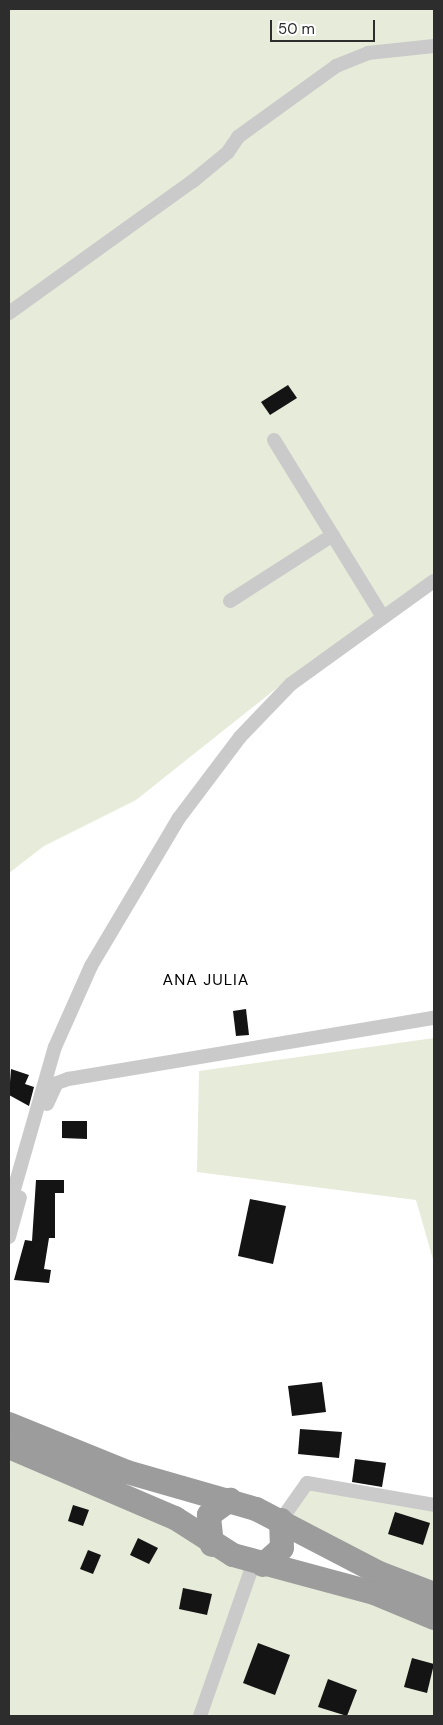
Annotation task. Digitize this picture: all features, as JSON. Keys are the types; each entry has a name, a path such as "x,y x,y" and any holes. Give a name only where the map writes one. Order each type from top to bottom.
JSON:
{"highway":[{"path":"9,1424 127,1472 230,1500 282,1520 379,1573 434,1594"},
{"path":"9,1447 167,1515 212,1545 258,1564 374,1593 434,1618"},
{"path":"212,1545 209,1516 230,1500"},
{"path":"258,1564 282,1548 282,1520"}],"street":[{"path":"9,313 194,181 228,152 238,136 328,71 368,53 434,46"},
{"path":"274,440 383,617"},
{"path":"230,601 333,535"},
{"path":"9,1207 55,1047 91,966 179,818 240,737 291,684 434,581"},
{"path":"9,1237 50,1091 57,1083 434,1018"},
{"path":"282,1520 307,1484 434,1505"},
{"path":"200,1716 258,1564"}],"green space":[{"path":"9,9 434,9 434,588 312,660 136,800 44,846 9,873"},
{"path":"434,1038 434,1263 416,1200 197,1172 199,1071"},
{"path":"9,1456 254,1562 434,1618 434,1716 9,1716"},
{"path":"301,1489 434,1505 434,1594 281,1520"}],"building":[{"path":"288,385 297,398 270,415 261,402"},
{"path":"246,1009 249,1035 236,1036 233,1011"},
{"path":"11,1069 29,1075 25,1084 34,1087 29,1106 9,1095"},
{"path":"62,1121 87,1121 87,1139 62,1138"},
{"path":"36,1180 64,1180 64,1193 55,1193 55,1238 49,1238 44,1269 51,1270 49,1283 14,1280 25,1240 32,1241"},
{"path":"250,1199 286,1206 273,1264 238,1256"},
{"path":"322,1382 326,1412 292,1416 288,1386"},
{"path":"300,1429 342,1432 339,1458 298,1454"},
{"path":"355,1459 386,1463 382,1487 352,1482"},
{"path":"73,1505 89,1510 83,1526 68,1521"},
{"path":"395,1512 430,1523 423,1545 388,1534"},
{"path":"138,1538 158,1548 149,1564 130,1555"},
{"path":"88,1550 101,1555 93,1574 80,1569"},
{"path":"183,1588 212,1594 207,1615 179,1609"},
{"path":"258,1643 290,1655 275,1695 243,1683"},
{"path":"412,1658 434,1664 427,1693 404,1687"},
{"path":"328,1679 357,1690 347,1716 318,1707"}],"district":[{"name":"ANA JULIA","path":"206,980"}]}
